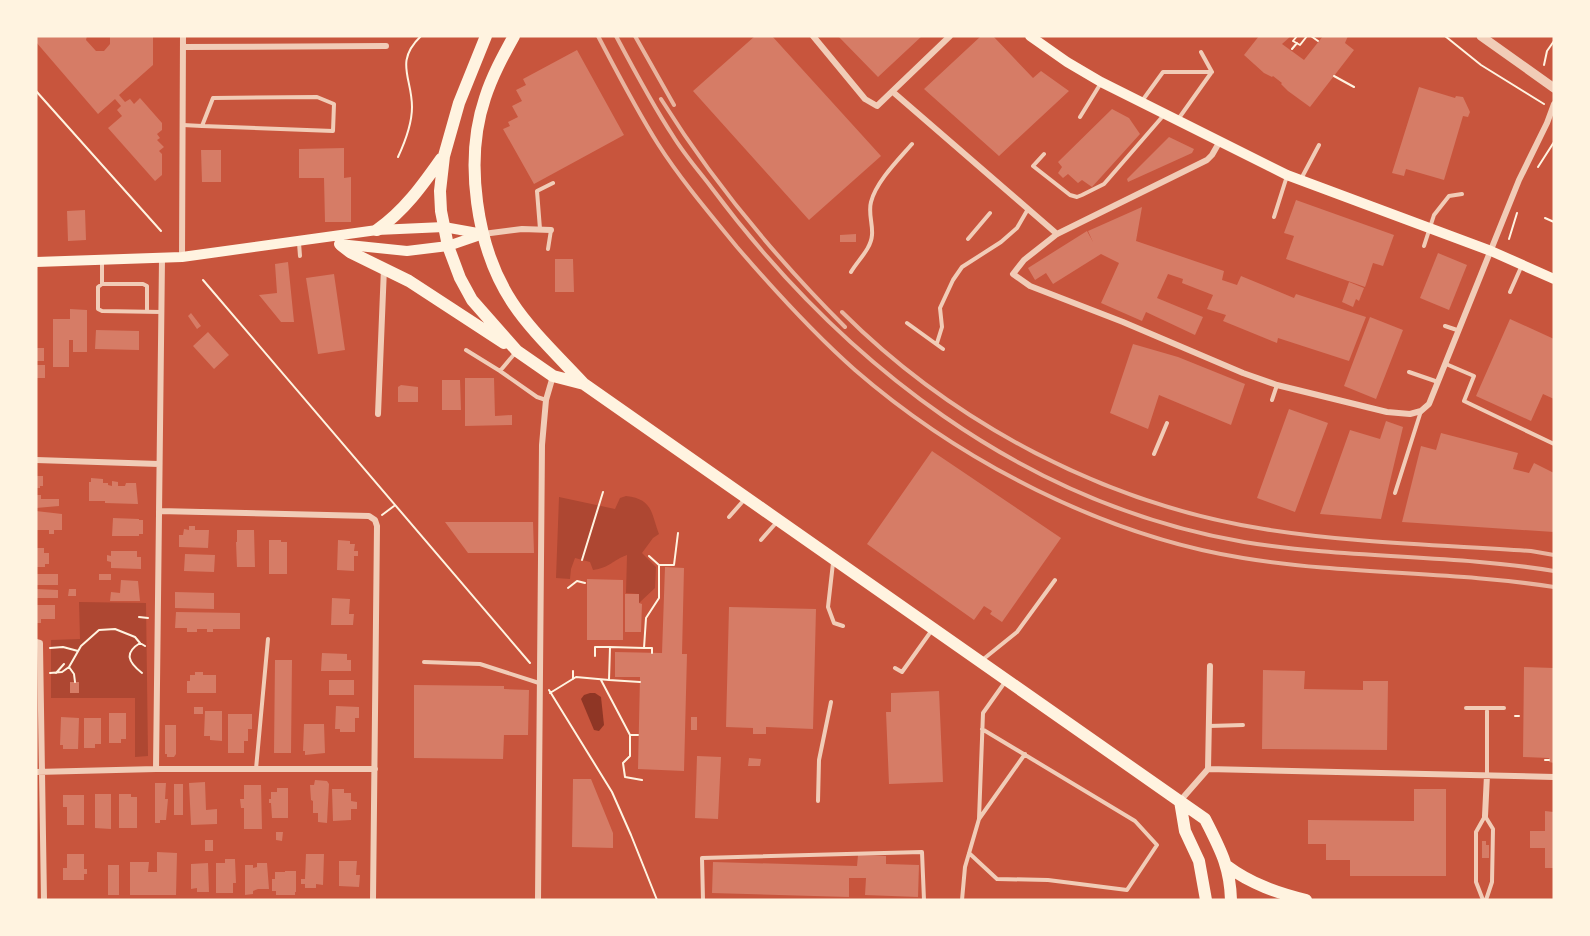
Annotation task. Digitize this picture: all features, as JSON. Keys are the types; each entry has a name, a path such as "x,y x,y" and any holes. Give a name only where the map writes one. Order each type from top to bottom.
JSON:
{"highway":[{"path":"486,36 459,103 444,156 440,190 448,246 460,278 472,300 517,351"},
{"path":"514,36 491,81 478,124 475,167 483,234 496,272 512,302 584,384 1205,819 1227,866 1231,900"},
{"path":"377,230 414,196 444,156"},
{"path":"341,245 350,252 385,267 409,281 553,376 584,384"},
{"path":"1180,801 1185,831 1199,861 1206,900"},
{"path":"1227,866 1247,879 1272,890 1306,900"}],"main road":[{"path":"1030,36 1101,82 1287,175 1491,251 1554,279"},
{"path":"36,262 162,259 377,230 444,227 483,234"},
{"path":"304,241 406,251 448,246 483,234"}],"street":[{"path":"182,257 183,36"},
{"path":"813,36 865,99 877,106 950,36"},
{"path":"1481,36 1554,88"},
{"path":"183,47 386,46"},
{"path":"893,92 1057,234"},
{"path":"1220,141 1207,160 1057,234 1024,260 1013,274 1030,286 1277,385 1387,412 1410,414 1421,411 1429,404 1519,180 1553,106"},
{"path":"483,234 522,229 551,230"},
{"path":"156,769 162,259"},
{"path":"378,414 385,267"},
{"path":"538,900 542,684 542,445 546,400 553,376"},
{"path":"36,460 159,464"},
{"path":"159,510 369,516 375,520 377,526 374,900"},
{"path":"38,644 39,772 44,900"},
{"path":"1180,801 1208,769 1210,666"},
{"path":"39,772 156,769 375,770"},
{"path":"1208,769 1554,777"},
{"path":"1485,816 1487,775"}],"lane":[{"path":"1202,52 1212,72"},
{"path":"1142,102 1163,72 1212,72"},
{"path":"1178,120 1212,72"},
{"path":"1080,117 1101,82"},
{"path":"183,125 202,126 333,131 334,104 317,97 213,98 202,126"},
{"path":"1044,153 1033,166 1070,195 1082,195 1104,184 1166,113"},
{"path":"937,129 942,123"},
{"path":"851,272 868,248 872,235 871,201 888,171 912,144"},
{"path":"1300,180 1319,145"},
{"path":"1274,216 1287,175"},
{"path":"540,229 537,191 553,183"},
{"path":"1424,246 1434,215 1449,196 1462,194"},
{"path":"937,343 942,327 940,308 953,280 962,267 1001,242 1017,228 1028,208"},
{"path":"968,239 990,213"},
{"path":"548,249 551,230"},
{"path":"300,256 304,241"},
{"path":"102,260 102,284 98,287 98,309 102,311 161,312"},
{"path":"1510,292 1522,265"},
{"path":"102,284 132,287 143,284 147,286 147,311"},
{"path":"116,304 116,311"},
{"path":"132,304 133,311"},
{"path":"907,323 944,349"},
{"path":"1445,326 1457,330"},
{"path":"466,350 537,397 546,400"},
{"path":"500,371 517,351"},
{"path":"1445,363 1474,376 1464,401 1554,444"},
{"path":"1409,372 1438,382"},
{"path":"1272,400 1277,385"},
{"path":"1395,493 1421,411"},
{"path":"1154,454 1167,423"},
{"path":"729,517 747,498"},
{"path":"761,540 779,520"},
{"path":"834,558 828,607 834,623 843,626"},
{"path":"981,661 1017,632 1055,580"},
{"path":"895,668 902,672 933,628"},
{"path":"256,769 268,639"},
{"path":"424,662 480,664 542,684"},
{"path":"962,900 965,867 979,819 983,713 1007,679"},
{"path":"818,801 819,760 831,702"},
{"path":"1466,708 1504,708"},
{"path":"1487,709 1487,775"},
{"path":"1209,726 1243,725"},
{"path":"969,853 997,879 1048,880 1127,890 1157,845 1135,821 982,729"},
{"path":"979,819 1025,754"},
{"path":"1485,816 1493,829 1492,882 1485,900 1476,882 1476,832 1485,816"},
{"path":"703,900 702,858 922,852 924,900"}],"path":[{"path":"398,157 409,127 412,107 405,63 414,42 421,36"},
{"path":"1297,36 1293,40 1300,45 1309,36 1318,41"},
{"path":"1445,36 1501,79 1553,106"},
{"path":"1544,65 1547,51 1554,42"},
{"path":"1292,49 1297,43"},
{"path":"1334,76 1354,87"},
{"path":"36,91 161,231"},
{"path":"1537,167 1554,142"},
{"path":"1509,239 1520,206"},
{"path":"1545,218 1554,222"},
{"path":"202,280 532,665"},
{"path":"582,560 603,492"},
{"path":"375,520 395,505"},
{"path":"649,556 659,565 674,565 678,533"},
{"path":"644,648 646,618 659,598 659,565"},
{"path":"568,588 577,580 585,584"},
{"path":"139,617 149,618"},
{"path":"50,673 69,668 78,651 90,636 99,630 107,629 128,633 145,646"},
{"path":"140,643 129,652 133,663 142,673"},
{"path":"50,648 72,647 78,651"},
{"path":"595,656 595,647 652,648 652,653"},
{"path":"609,680 610,647"},
{"path":"56,673 64,664"},
{"path":"609,667 615,667"},
{"path":"69,668 74,674 75,682"},
{"path":"573,671 573,679"},
{"path":"551,692 576,677 640,682"},
{"path":"601,680 630,735 630,756 623,763 625,777 642,780"},
{"path":"542,684 551,692 612,792 657,900"},
{"path":"1515,716 1520,716"},
{"path":"630,735 638,735"}],"shaded area":[{"path":"626,496 641,500 650,508 659,534 653,538 642,553 656,567 655,588 639,603 639,594 626,593 627,555 603,568 593,570 590,562 575,558 570,579 556,578 559,497 615,509 620,498"},
{"path":"79,602 146,603 148,756 135,757 135,698 51,698 51,640 80,639"},
{"path":"590,693 601,697 604,725 599,731 594,730 581,699"}],"building":[{"path":"36,36 87,36 86,40 96,51 104,51 110,44 110,36 153,36 153,65 119,95 125,102 130,99 134,104 140,98 162,123 162,130 157,134 160,138 157,140 164,147 159,151 162,154 162,175 155,181 108,128 122,116 117,110 121,106 115,99 98,114 36,42"},
{"path":"755,36 772,36 881,156 809,220 693,91"},
{"path":"838,36 922,36 878,77"},
{"path":"981,36 993,36 1033,78 1041,71 1069,91 999,156 924,89"},
{"path":"1259,36 1291,36 1282,44 1304,60 1323,36 1348,36 1345,43 1354,50 1310,107 1244,55"},
{"path":"577,50 624,135 534,184 503,129 510,126 508,122 518,117 512,106 522,101 516,90 526,85 523,79"},
{"path":"1419,87 1455,98 1456,96 1463,97 1470,112 1468,117 1463,116 1444,180 1406,169 1404,176 1392,173"},
{"path":"1112,109 1129,118 1140,134 1092,187 1082,180 1078,183 1068,174 1063,178 1058,173 1062,167 1058,162"},
{"path":"1169,137 1194,149 1192,153 1128,182 1127,179"},
{"path":"344,148 344,178 351,177 351,222 325,222 324,178 299,178 299,149"},
{"path":"201,150 221,150 221,182 202,182"},
{"path":"1296,200 1394,235 1383,266 1373,263 1365,287 1286,259 1294,236 1284,233"},
{"path":"1142,207 1136,241 1224,271 1222,280 1237,285 1241,276 1294,298 1296,294 1366,317 1349,361 1278,338 1277,343 1223,321 1226,315 1207,309 1213,295 1182,283 1183,279 1168,274 1157,298 1203,317 1195,335 1146,312 1142,321 1101,303 1119,263 1101,254 1053,284 1046,273 1035,280 1028,268 1087,231 1093,242 1088,231"},
{"path":"85,210 86,240 68,241 67,211"},
{"path":"856,234 856,242 840,242 840,235"},
{"path":"1438,253 1467,265 1449,310 1420,298"},
{"path":"555,259 573,259 574,292 555,292"},
{"path":"288,262 294,322 281,322 259,295 277,293 275,264"},
{"path":"334,274 345,350 318,354 306,278"},
{"path":"1349,282 1364,288 1359,301 1356,299 1353,307 1342,302"},
{"path":"70,309 87,310 87,352 73,352 73,340 69,340 69,367 53,367 53,319 70,319"},
{"path":"191,313 201,326 197,329 188,316"},
{"path":"1370,317 1403,330 1376,399 1344,386"},
{"path":"1510,319 1554,339 1554,399 1543,394 1531,421 1476,396"},
{"path":"96,330 139,331 139,350 95,349"},
{"path":"208,332 229,355 214,369 193,346"},
{"path":"1133,344 1178,357 1245,384 1231,425 1159,395 1148,429 1110,413"},
{"path":"36,348 44,348 44,361 36,361"},
{"path":"36,365 45,365 45,378 36,378"},
{"path":"465,378 494,378 495,416 512,415 512,425 465,426"},
{"path":"442,380 460,380 461,410 442,410"},
{"path":"401,385 418,387 418,402 398,402 398,387"},
{"path":"1289,409 1328,423 1295,512 1257,498"},
{"path":"1386,421 1403,427 1381,519 1320,514 1350,430 1380,439"},
{"path":"1441,433 1518,453 1513,469 1529,473 1534,463 1554,473 1554,532 1402,522 1421,446 1436,450"},
{"path":"932,451 1061,538 1002,622 990,614 992,611 984,606 974,620 867,544"},
{"path":"36,476 43,476 43,486 40,488 36,488"},
{"path":"91,478 103,479 103,483 112,486 112,481 118,482 118,486 136,483 138,504 89,501"},
{"path":"36,495 41,495 41,499 59,499 59,506 36,508"},
{"path":"36,511 62,514 62,530 54,530 54,534 49,534 49,530 36,530"},
{"path":"113,518 143,520 143,534 112,536"},
{"path":"445,522 533,522 534,553 468,553"},
{"path":"189,526 195,526 195,530 209,530 208,548 179,547 179,535 183,535 184,529 189,530"},
{"path":"237,530 254,530 255,567 237,567"},
{"path":"269,540 287,542 287,574 269,574"},
{"path":"338,540 355,544 354,551 358,551 358,556 354,556 354,571 337,570"},
{"path":"36,548 44,548 44,553 49,553 49,564 45,564 45,567 36,567"},
{"path":"111,551 137,551 137,557 141,557 141,569 111,568 107,555 111,556"},
{"path":"185,554 215,555 214,572 184,571"},
{"path":"665,567 684,568 682,654 687,654 684,771 638,769 640,677 615,677 615,652 662,653"},
{"path":"36,574 58,574 58,585 36,585"},
{"path":"99,574 111,574 111,580 99,580"},
{"path":"587,579 623,580 623,640 587,640"},
{"path":"121,580 138,581 140,601 110,601 111,592 120,593"},
{"path":"36,589 58,590 58,598 36,598"},
{"path":"69,589 76,589 76,596 68,596"},
{"path":"175,592 214,593 214,609 175,608"},
{"path":"625,594 639,594 639,603 642,604 641,632 625,632"},
{"path":"332,598 350,599 349,614 354,614 353,625 331,625"},
{"path":"36,605 55,605 55,619 41,619 41,623 36,623"},
{"path":"729,607 816,609 813,729 766,727 766,734 753,734 753,728 726,727"},
{"path":"176,612 240,613 240,629 213,629 213,632 207,632 207,629 197,629 197,632 187,632 187,628 175,628"},
{"path":"322,653 347,654 347,660 351,660 351,671 321,671"},
{"path":"275,660 292,660 291,753 274,753"},
{"path":"1524,667 1554,668 1554,763 1549,762 1549,758 1523,757"},
{"path":"1263,670 1305,671 1304,689 1363,690 1363,681 1388,681 1387,750 1262,749"},
{"path":"195,672 203,672 203,675 216,675 216,693 187,693 187,681 190,681 190,675 195,675"},
{"path":"329,680 354,680 354,695 329,695"},
{"path":"70,682 79,682 79,693 70,693"},
{"path":"414,685 504,686 504,689 529,690 528,735 504,735 503,759 414,758"},
{"path":"939,691 943,782 889,784 886,712 891,712 891,693"},
{"path":"336,706 359,707 359,718 355,718 355,732 340,732 340,729 335,729"},
{"path":"194,707 203,707 203,714 194,714"},
{"path":"205,711 222,711 222,741 210,740 210,736 204,736"},
{"path":"109,713 126,713 126,739 121,739 121,743 109,743"},
{"path":"228,714 252,714 252,729 248,729 248,741 244,741 244,753 228,753"},
{"path":"61,717 79,718 78,749 63,749 63,745 60,745"},
{"path":"691,717 697,717 697,730 691,730"},
{"path":"84,718 101,718 101,744 95,744 95,748 84,748"},
{"path":"304,724 324,724 325,753 305,755 303,751"},
{"path":"165,725 176,725 176,754 174,757 167,757 165,754"},
{"path":"697,756 721,757 718,819 695,818"},
{"path":"749,758 761,759 760,766 748,766"},
{"path":"573,779 591,779 613,833 613,848 572,847"},
{"path":"315,780 327,781 329,784 327,823 318,822 318,813 313,813 310,785 314,785"},
{"path":"205,782 206,810 217,809 217,824 191,825 189,783"},
{"path":"155,783 166,783 165,799 168,799 166,820 160,820 160,823 155,823"},
{"path":"174,784 183,784 183,815 174,815"},
{"path":"244,785 261,785 262,829 244,829 244,808 241,808 240,799 244,799"},
{"path":"277,788 288,788 288,818 272,818 269,799 271,799 271,792 277,792"},
{"path":"332,789 344,789 344,793 351,793 351,801 357,802 357,809 351,809 351,820 333,821"},
{"path":"1414,789 1446,789 1446,876 1350,876 1350,860 1326,860 1326,844 1308,844 1308,820 1414,821"},
{"path":"95,794 111,794 111,829 95,828"},
{"path":"119,794 131,794 131,797 137,797 137,828 119,828"},
{"path":"63,795 84,795 84,825 67,825 67,807 63,807"},
{"path":"1545,811 1554,812 1554,868 1545,868 1545,848 1530,848 1530,831 1545,831"},
{"path":"276,832 283,832 282,841 276,840"},
{"path":"205,840 213,840 213,851 205,851"},
{"path":"1482,841 1486,841 1486,845 1489,845 1489,858 1482,858"},
{"path":"157,852 177,853 176,895 130,895 130,862 149,862 148,872 157,872"},
{"path":"67,854 84,854 84,869 87,869 87,874 84,874 84,880 63,880 63,868 67,868"},
{"path":"306,854 324,854 323,885 316,884 316,888 305,888 305,884 301,884 301,879 305,879"},
{"path":"858,855 886,856 886,864 919,865 918,897 865,895 866,878 849,878 849,897 712,893 713,862 857,866"},
{"path":"225,859 235,859 236,883 233,883 233,893 216,893 216,863 225,863"},
{"path":"339,861 357,861 356,875 360,875 359,887 339,886"},
{"path":"208,863 209,892 197,892 197,888 191,889 191,864"},
{"path":"257,863 267,863 269,889 258,889 253,891 253,894 245,895 245,865 253,865 253,868 257,867"},
{"path":"108,865 119,865 119,895 108,895"},
{"path":"296,871 295,895 276,895 276,891 272,891 272,879 275,879 275,872"}],"railway":[{"path":"598,36 634,104 667,157 716,222 779,295 855,370 896,404 988,464 1088,513 1139,532 1191,547 1243,558 1282,563 1476,578 1554,587"},
{"path":"616,36 658,112 686,156 762,251 818,311 879,367 944,416 1013,459 1086,495 1163,523 1244,542 1554,571"},
{"path":"635,36 674,105"},
{"path":"661,99 702,160 747,218 794,274 845,327"},
{"path":"842,312 933,390 983,423 1036,453 1091,479 1147,500 1205,517 1297,534 1364,541 1531,551 1554,555"}]}
